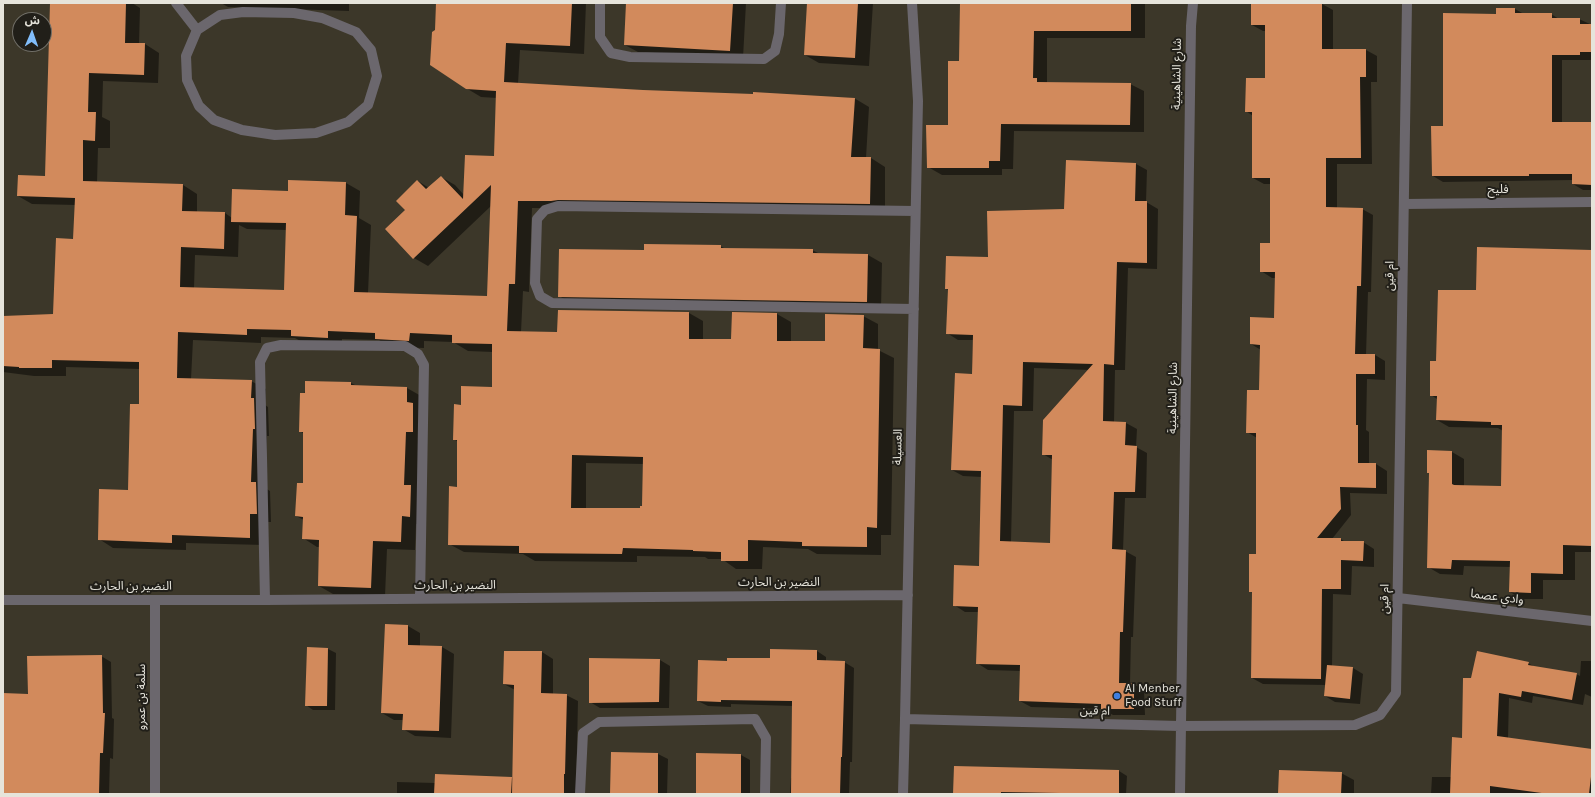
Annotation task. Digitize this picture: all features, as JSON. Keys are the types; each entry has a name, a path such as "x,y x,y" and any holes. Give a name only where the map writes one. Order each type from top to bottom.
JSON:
{"street":[{"path":"176,3 197,30"},
{"path":"600,3 600,37 612,53 630,57 764,59 775,51 779,34 781,3"},
{"name":"العسيلة","path":"903,794 918,101 912,3"},
{"name":"شارع الشاهينية","path":"1180,794 1191,26 1193,3"},
{"name":"ام قين","path":"905,719 1180,726 1355,725 1380,715 1396,693 1408,3"},
{"path":"243,12 294,14 322,18 356,32 371,50 378,76 368,105 348,122 316,132 275,135 242,130 214,120 199,106 187,80 186,56 197,30 220,15 243,12"},
{"name":"فليح","path":"1405,204 1592,202"},
{"path":"914,309 552,303 540,296 535,284 537,219 545,210 558,206 915,211"},
{"path":"265,600 260,362 267,348 281,344 405,346 418,354 424,365 420,599"},
{"name":"النضير بن الحارث","path":"3,600 265,600 908,595"},
{"name":"وادي عصما","path":"1398,598 1592,621"},
{"name":"سلمة بن عمرو","path":"155,600 155,794"},
{"path":"580,794 583,733 599,722 755,719 766,738 765,794"}],"building":[{"path":"50,3 126,3 125,43 145,43 144,75 89,73 88,112 96,112 95,141 83,140 83,181 183,184 182,211 225,212 224,249 181,247 180,287 284,290 286,223 231,222 232,189 288,191 288,180 346,182 345,215 357,216 354,292 487,296 491,185 413,259 385,229 405,210 396,201 417,180 426,189 441,176 463,199 465,155 494,156 496,91 466,89 430,65 432,32 435,30 436,3 572,3 570,46 506,43 504,82 643,90 753,94 753,92 855,98 851,157 871,157 870,204 558,200 518,201 515,284 509,284 507,331 557,332 558,310 689,312 689,339 731,339 732,312 777,313 777,341 825,341 825,314 864,315 863,348 880,349 877,528 867,527 867,547 802,546 802,542 748,540 748,561 721,561 721,552 693,550 623,548 622,554 519,553 519,546 448,545 449,486 457,487 457,440 453,440 454,404 461,405 461,386 492,387 492,344 452,343 452,335 410,333 409,341 375,339 375,333 328,331 328,338 291,336 291,330 247,329 247,335 178,332 177,378 252,380 251,398 254,398 255,429 253,429 251,482 256,482 257,514 250,514 250,538 172,535 172,543 98,540 99,489 128,490 130,404 139,404 139,362 52,360 52,368 19,368 3,366 3,316 53,314 56,238 73,239 75,198 17,196 18,175 45,176 49,52 52,52 52,12 50,12","holes":["572,455 643,457 642,506 640,506 640,508 571,508"]},
{"path":"626,3 733,3 730,51 624,45"},
{"path":"807,3 858,3 855,58 804,55"},
{"path":"960,3 1131,3 1131,31 1034,31 1033,78 1037,78 1037,82 1131,83 1130,125 1001,124 1000,161 989,161 989,168 927,168 926,125 948,125 948,61 959,61"},
{"path":"1251,3 1322,3 1322,49 1366,49 1366,77 1360,77 1361,158 1326,158 1326,207 1363,208 1361,286 1357,286 1355,354 1375,354 1375,374 1356,374 1356,425 1358,425 1358,463 1376,463 1376,488 1340,487 1341,509 1317,538 1341,538 1341,541 1364,541 1363,561 1341,560 1341,589 1322,589 1321,679 1251,678 1252,592 1249,592 1249,554 1256,554 1256,433 1246,433 1247,390 1259,390 1260,345 1250,344 1250,317 1274,318 1275,272 1260,272 1260,243 1270,243 1270,178 1252,178 1252,112 1245,112 1246,78 1265,78 1265,25 1251,25"},
{"path":"1496,8 1515,8 1515,13 1552,13 1552,18 1580,18 1580,24 1592,24 1592,52 1580,52 1580,55 1552,55 1552,122 1592,122 1592,185 1572,184 1572,174 1529,174 1529,176 1432,176 1431,126 1443,126 1443,13 1496,14"},
{"path":"1066,160 1136,163 1135,201 1147,201 1147,263 1117,262 1114,365 1104,364 1103,421 1126,422 1125,445 1137,446 1135,492 1114,492 1112,549 1126,550 1123,632 1120,632 1119,683 1134,683 1134,709 1101,709 1101,704 1019,701 1020,665 976,664 978,607 953,606 954,565 979,566 981,471 951,470 955,373 972,374 973,335 946,334 948,289 945,289 946,256 988,257 987,211 1064,209","holes":["1023,362 1093,364 1043,420 1042,455 1052,455 1050,543 1000,541 1003,405 1022,406"]},
{"path":"644,244 721,245 721,248 813,249 813,253 868,254 867,302 558,297 559,249 644,250"},
{"path":"1477,247 1592,250 1592,546 1563,545 1563,574 1531,573 1531,593 1509,592 1510,561 1452,560 1451,569 1427,568 1429,473 1427,473 1427,450 1452,451 1452,484 1454,485 1501,486 1502,425 1491,425 1491,422 1436,420 1437,396 1430,396 1430,361 1436,361 1438,290 1476,290"},
{"path":"305,381 351,382 351,385 407,387 407,402 413,403 413,432 406,432 404,485 411,485 410,517 402,516 401,542 373,541 371,588 318,586 319,540 302,539 303,517 295,516 297,483 303,483 303,432 299,432 300,393 305,393"},
{"path":"385,624 408,625 408,645 442,646 439,731 402,730 403,714 381,713"},
{"path":"307,647 328,648 327,706 305,706"},
{"path":"770,649 817,650 817,660 845,661 840,794 791,794 792,701 697,701 698,660 727,661 727,658 770,658"},
{"path":"504,651 542,651 541,693 567,694 564,794 512,794 514,685 503,684"},
{"path":"1477,651 1529,662 1528,665 1577,673 1572,700 1522,691 1521,697 1499,693 1497,736 1592,749 1592,768 1589,794 1549,794 1490,786 1490,794 1450,794 1452,737 1462,738 1463,678 1471,678"},
{"path":"102,655 103,713 105,713 103,753 100,753 99,794 3,794 3,693 28,694 27,656"},
{"path":"589,658 660,659 659,702 589,703"},
{"path":"1327,665 1353,667 1350,699 1324,696"},
{"path":"611,752 658,753 658,794 610,794"},
{"path":"696,753 741,754 741,794 696,794"},
{"path":"954,766 1119,770 1119,794 1001,792 1001,794 953,794"},
{"path":"1279,770 1342,772 1341,794 1278,794"},
{"path":"435,774 512,777 511,794 434,794"}],"place":[{"name":"Al Menber Food Stuff","path":"1117,696"}]}
